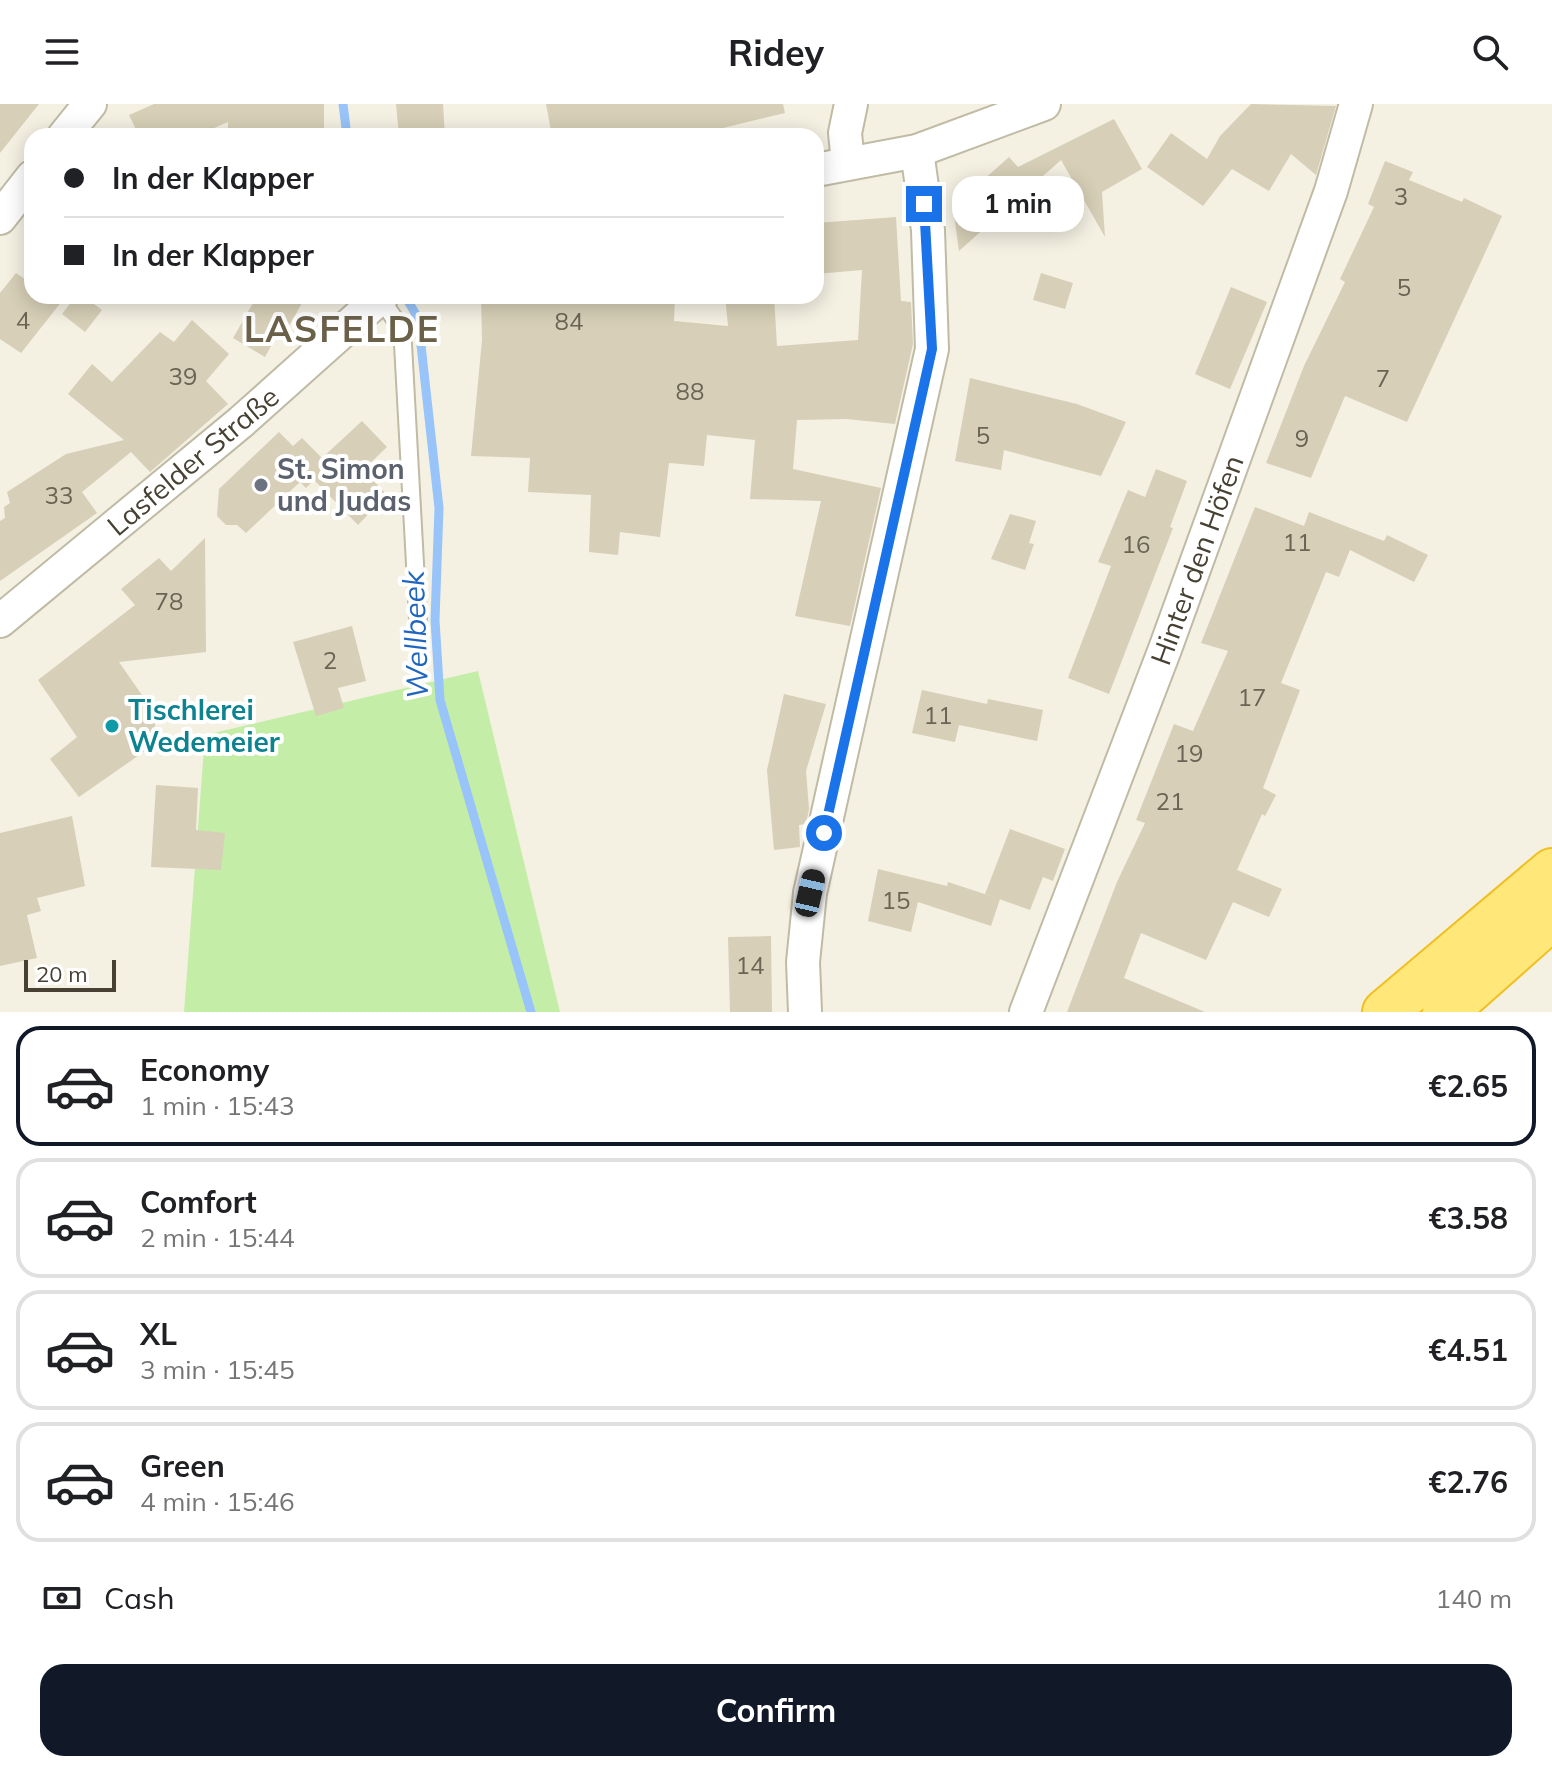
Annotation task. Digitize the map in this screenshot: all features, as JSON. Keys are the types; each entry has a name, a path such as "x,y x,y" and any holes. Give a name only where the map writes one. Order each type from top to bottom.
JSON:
{"highway":[{"path":"1385,1012 1552,871"},
{"path":"1445,1012 1552,917"}],"street":[{"path":"70,128 90,104"},
{"path":"848,163 845,133 851,104"},
{"path":"824,168 917,151 1044,104"},
{"name":"Hinter den Höfen","path":"1026,1012 1175,619 1331,191 1356,104"},
{"path":"805,1012 803,962 810,893 932,349 928,230 917,151"},
{"path":"0,218 24,187"},
{"name":"Lasfelder Straße","path":"0,621 241,422 372,304"}],"lane":[{"path":"386,304 396,321 403,344 419,637"}],"green space":[{"path":"478,671 560,1012 184,1012 205,735"}],"building":[{"path":"0,104 39,104 0,153"},
{"path":"154,104 324,104 324,128 228,128 228,122 214,128 135,128 129,115"},
{"path":"396,104 443,104 444,128 398,128"},
{"path":"546,104 783,104 785,113 723,128 550,128"},
{"path":"1251,104 1336,106 1316,175 1291,154 1269,191 1232,169 1203,206 1147,167 1171,133 1207,159 1220,136"},
{"path":"1114,119 1142,169 1102,192 1105,237 1061,160 959,251 953,207 1009,157 1018,167"},
{"path":"1385,161 1413,172 1409,180 1462,202 1464,198 1502,216 1407,422 1345,396 1311,478 1266,463 1304,366 1345,282 1340,279 1374,207 1368,204"},
{"path":"896,217 901,301 911,302 913,344 895,424 847,419 797,420 793,469 881,488 850,626 795,616 821,501 750,499 755,440 707,435 704,466 669,463 660,537 620,532 618,555 589,552 591,495 528,492 530,458 471,456 482,340 481,304 675,304 674,321 728,326 726,304 774,304 777,346 858,340 862,270 824,273 824,222"},
{"path":"16,273 24,278 24,304 60,304 21,353 0,339 0,293"},
{"path":"1041,273 1073,283 1065,309 1033,300"},
{"path":"1231,287 1267,302 1230,389 1195,374"},
{"path":"70,304 94,304 102,310 85,332 62,314"},
{"path":"252,304 301,304 281,340 276,337 265,357 233,338"},
{"path":"192,320 229,354 206,381 228,404 150,472 131,452 82,492 97,513 0,581 0,521 5,518 4,507 10,503 7,492 66,454 124,440 68,394 92,364 112,382 160,332 174,342"},
{"path":"970,378 1077,404 1126,422 1101,476 1004,450 1001,470 955,461"},
{"path":"362,421 387,447 363,470 387,495 358,525 314,480 306,488 300,482 246,533 237,525 226,525 217,516 219,489 279,432 293,446 302,438 322,458"},
{"path":"1156,469 1187,481 1170,527 1173,528 1109,694 1068,678 1111,566 1098,562 1128,490 1145,497"},
{"path":"1255,507 1304,526 1309,512 1384,541 1387,535 1428,555 1414,582 1350,550 1339,577 1326,572 1281,683 1300,690 1263,788 1276,795 1265,816 1262,814 1237,870 1282,889 1269,917 1233,902 1206,960 1141,933 1124,978 1205,1012 1067,1012 1117,882 1145,823 1136,820 1174,724 1193,731 1228,651 1201,643"},
{"path":"1010,514 1036,521 1029,543 1034,544 1025,570 991,559"},
{"path":"205,538 206,652 119,662 155,714 155,744 79,797 50,759 77,737 38,680 135,605 121,589 159,558 171,571"},
{"path":"352,626 366,681 338,688 344,708 316,716 293,642"},
{"path":"922,690 987,704 988,699 1043,710 1037,741 959,725 955,742 912,733"},
{"path":"784,694 826,704 806,771 809,809 806,824 799,825 800,847 774,850 767,770"},
{"path":"156,785 198,788 196,830 225,833 221,870 151,867"},
{"path":"72,816 85,886 37,898 41,911 27,915 37,958 0,966 0,833"},
{"path":"1010,829 1065,849 1053,881 1043,877 1030,910 985,894"},
{"path":"878,869 947,886 948,882 1000,899 991,926 918,902 911,932 868,921"},
{"path":"771,936 772,1012 730,1012 728,937"}],"waterway":[{"name":"Wellbeek","path":"343,104 346,128"},
{"name":"Wellbeek","path":"410,304 418,318 439,508 435,620 440,700 531,1012"}],"place":[{"name":"St. Simon und Judas","path":"261,485"},
{"name":"Tischlerei Wedemeier","path":"112,726"}],"district":[{"name":"LASFELDE","path":"342,329"}],"route":[{"path":"824,833 932,349 933,315 924,204"}]}
